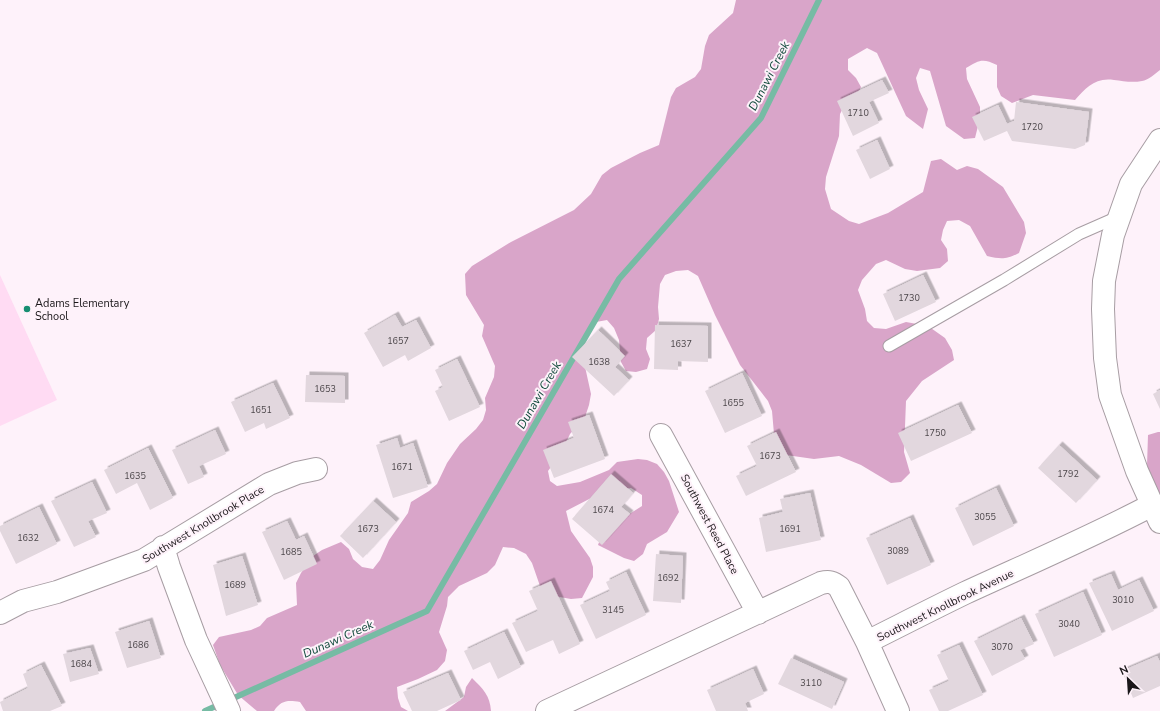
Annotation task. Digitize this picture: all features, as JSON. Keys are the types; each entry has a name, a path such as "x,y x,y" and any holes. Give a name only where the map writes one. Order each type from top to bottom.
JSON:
{"street":[{"path":"1156,513 1137,471 1110,395 1105,358 1103,309 1104,281 1113,235 1131,184 1160,140"},
{"name":"Southwest Reed Place","path":"661,435 758,613"},
{"name":"Southwest Knollbrook Place","path":"0,613 23,601 57,592 144,560 163,547 269,484 297,473 316,469"},
{"name":"Southwest Knollbrook Avenue","path":"547,711 821,583 834,583 839,587 867,642 965,594 1120,522 1156,513"},
{"path":"163,547 196,640 229,711"},
{"path":"867,642 898,711"}],"lane":[{"path":"889,346 1004,280 1079,234 1120,216"}],"shaded area":[{"path":"736,0 1160,0 1160,70 1142,81 1131,82 1101,80 1092,84 1075,100 1033,95 1012,103 1001,96 997,87 997,65 988,61 974,63 966,68 967,79 980,107 980,118 975,138 964,139 946,126 930,71 920,68 916,78 919,90 928,109 923,129 906,116 877,53 867,48 848,59 848,70 856,78 861,87 856,97 845,104 840,114 839,136 826,177 825,189 831,209 849,221 859,224 888,213 923,192 931,161 941,159 957,170 967,166 978,169 1003,187 1024,222 1026,233 1019,253 1006,258 996,258 987,256 970,226 959,220 947,221 941,240 947,249 948,261 940,268 917,271 905,269 886,260 876,264 862,280 858,290 865,309 867,321 874,328 886,329 906,322 928,326 945,338 952,350 954,360 922,381 906,401 904,452 910,473 901,482 891,483 861,465 839,456 814,459 786,455 774,434 772,411 768,401 740,365 715,315 698,276 688,270 676,271 665,275 660,284 658,307 659,319 656,330 647,338 646,349 650,359 647,369 636,372 626,371 621,362 619,340 614,328 607,320 596,322 584,342 582,353 591,394 589,405 585,417 570,434 561,453 548,471 550,481 557,486 580,482 609,470 617,462 638,459 647,460 657,464 669,481 679,512 667,532 647,544 643,554 634,561 624,558 598,545 602,534 609,527 642,506 642,495 631,488 595,496 566,511 571,531 590,558 593,567 593,577 582,598 571,599 548,595 540,586 532,563 526,554 514,548 503,547 495,565 487,573 459,586 448,597 447,606 439,632 447,650 445,661 437,670 397,687 401,707 408,711 306,711 300,702 292,701 282,703 274,711 257,711 238,695 220,665 213,645 219,637 251,630 260,626 267,618 297,605 296,583 313,556 322,550 341,542 349,549 353,559 362,567 373,569 380,560 389,540 408,513 411,502 429,491 437,484 447,463 460,444 483,420 486,410 485,398 494,377 495,366 482,336 484,325 466,295 465,274 472,266 511,242 574,210 591,194 602,175 611,168 659,145 671,97 676,88 695,77 701,69 705,46 709,35 733,13"},
{"path":"0,275 57,400 0,426"},
{"path":"1160,432 1160,499 1147,466 1148,435"},
{"path":"472,678 483,689 489,701 491,711 445,711 464,697 466,687"}],"building":[{"path":"882,80 889,93 869,102 879,123 853,136 837,101"},
{"path":"1016,102 1089,112 1085,145 1075,149 1012,141 1007,131 984,141 972,117 998,105 1007,124 1014,121"},
{"path":"877,140 890,169 870,179 856,150"},
{"path":"923,275 936,302 895,321 883,294"},
{"path":"395,315 402,327 416,320 431,348 408,361 405,355 383,367 364,333"},
{"path":"655,325 708,326 708,362 678,361 678,370 654,369"},
{"path":"598,330 625,356 615,367 629,380 614,396 572,357"},
{"path":"457,359 480,407 449,421 435,391 443,387 435,370"},
{"path":"742,373 762,416 725,433 705,391"},
{"path":"306,375 345,376 345,403 305,402"},
{"path":"273,383 290,418 266,429 264,423 245,432 231,402"},
{"path":"1160,390 1160,409 1153,394"},
{"path":"958,405 972,433 911,461 898,433"},
{"path":"589,415 605,459 554,478 543,450 574,438 568,422"},
{"path":"215,430 226,454 199,466 204,477 188,484 172,450"},
{"path":"776,432 796,472 746,496 736,476 757,466 747,446"},
{"path":"397,438 400,448 413,443 428,487 393,498 376,445"},
{"path":"1059,445 1097,480 1076,503 1038,468"},
{"path":"148,448 173,498 150,510 137,483 116,494 104,470"},
{"path":"611,474 633,493 621,507 630,514 602,545 572,519"},
{"path":"92,482 107,513 88,521 96,537 74,547 51,501"},
{"path":"996,488 1014,526 973,546 955,508"},
{"path":"810,493 821,540 766,552 759,518 783,512 780,499"},
{"path":"373,501 396,522 363,558 340,536"},
{"path":"39,507 57,544 16,564 0,531 0,526"},
{"path":"910,518 931,565 887,585 866,538"},
{"path":"287,521 296,540 304,536 317,564 284,580 262,532"},
{"path":"656,554 683,556 681,603 653,601"},
{"path":"242,556 258,605 226,616 213,565"},
{"path":"626,572 646,615 596,639 580,605 610,591 606,582"},
{"path":"1111,574 1118,590 1139,580 1154,611 1112,631 1089,583"},
{"path":"551,581 580,644 559,654 553,640 526,652 512,623 538,611 529,591"},
{"path":"1083,592 1102,635 1054,657 1035,614"},
{"path":"1021,618 1034,644 1020,650 1025,659 992,676 974,641"},
{"path":"149,621 161,658 127,668 115,632"},
{"path":"504,632 521,667 498,679 490,662 473,670 464,651"},
{"path":"959,645 983,695 948,711 939,711 929,690 949,681 937,655"},
{"path":"90,648 99,674 70,682 63,654"},
{"path":"1157,656 1160,662 1160,686 1133,698 1122,671"},
{"path":"791,658 844,682 832,709 778,684"},
{"path":"41,665 62,706 50,711 3,711 0,702 28,688 23,674"},
{"path":"753,669 764,694 745,703 748,711 716,711 707,690"},
{"path":"448,673 461,700 437,711 412,711 403,692"}],"waterway":[{"name":"Dunawi Creek","path":"205,711 427,611 619,279 761,118 819,0"}],"place":[{"name":"Adams Elementary School","path":"27,309"}]}
